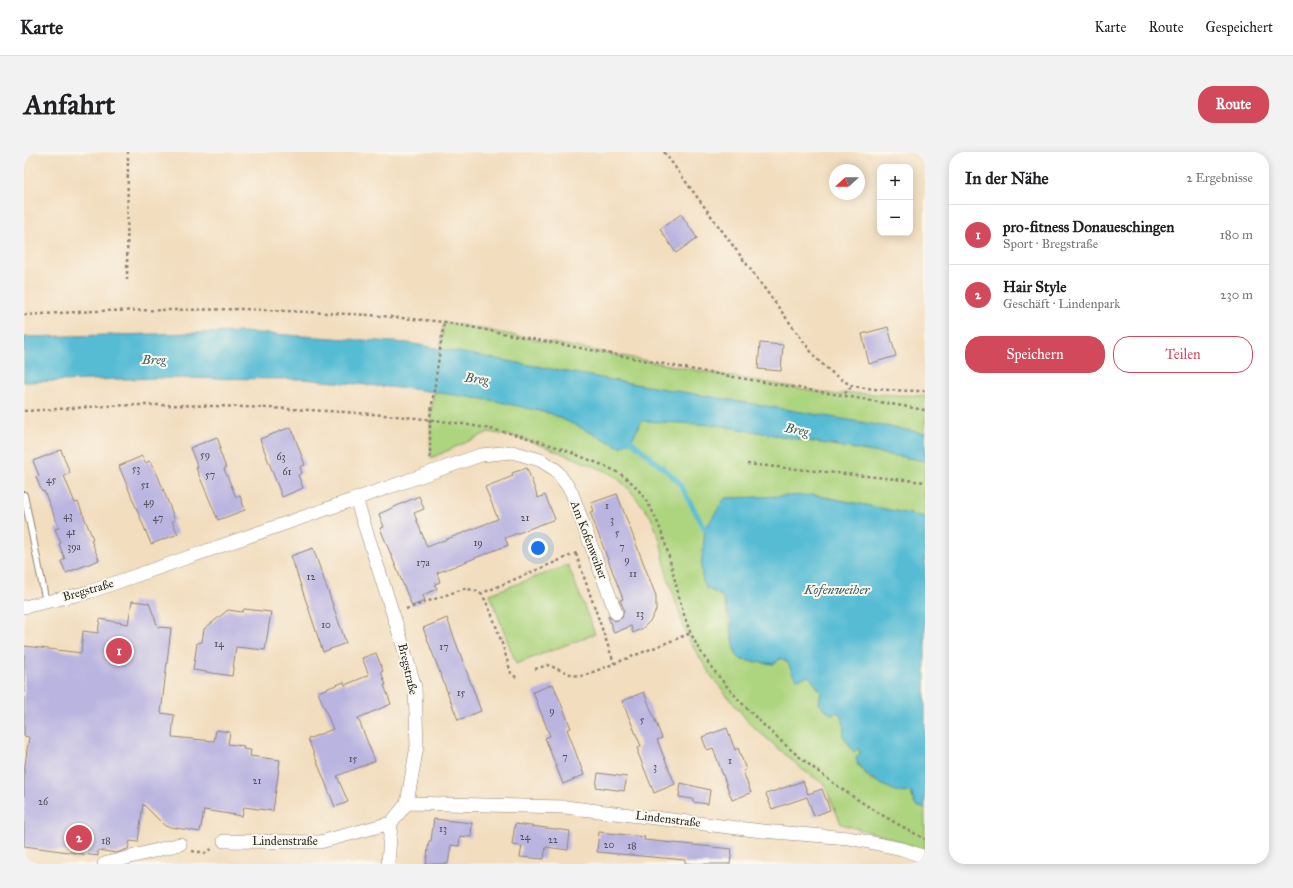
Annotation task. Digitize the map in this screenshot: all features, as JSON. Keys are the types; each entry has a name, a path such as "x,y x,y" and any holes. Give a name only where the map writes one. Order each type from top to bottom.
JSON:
{"street":[{"name":"Bregstraße","path":"24,606 89,592 482,455 512,452 540,460 556,470"},
{"name":"Am Kofenweiher","path":"556,470 571,492 616,613"},
{"name":"Bregstraße","path":"356,499 415,688 417,746 407,803 391,823"},
{"name":"Lindenstraße","path":"407,803 565,807 762,831 849,838 902,849 925,858"},
{"name":"Lindenstraße","path":"224,841 320,842 391,823"},
{"path":"388,864 391,823"},
{"path":"104,864 180,844"}],"lane":[{"path":"24,495 46,602"}],"path":[{"path":"127,280 128,152"},
{"path":"664,152 814,357 832,373 853,385 905,391 925,390"},
{"path":"24,315 95,311 244,309 370,315 444,322 711,373 925,410"},
{"path":"431,473 430,418 444,322"},
{"path":"839,395 845,394 853,385"},
{"path":"24,411 144,405 290,409 430,418 516,434 563,449 615,471 634,484 654,512 678,596 691,633 717,676 767,730 838,787 888,819 925,839"},
{"path":"747,464 925,482"},
{"path":"480,594 592,547"},
{"path":"576,554 614,663"},
{"path":"393,614 463,588 480,594 487,604 512,673 517,678"},
{"path":"536,669 548,664 573,675 583,676 691,633"},
{"path":"180,844 194,853 206,853 224,841"}],"green space":[{"path":"444,322 711,373 838,395 845,393 925,396 925,517 814,495 702,575 706,588 722,596 732,637 742,660 774,664 781,658 791,665 791,670 809,676 821,692 819,704 831,714 838,712 842,717 844,723 843,736 854,752 858,748 860,753 857,764 870,779 911,792 915,805 925,809 925,852 891,838 841,824 824,784 803,770 750,724 712,677 687,637 667,575 660,540 651,517 629,489 616,477 603,470 549,448 520,438 489,432 431,458 430,418"},
{"path":"568,565 595,634 516,664 490,594"}],"water":[{"name":"Breg","path":"242,332 408,343 618,381 925,433 925,461 716,425 642,421 631,441 620,447 552,414 496,401 420,390 303,379 159,378 24,382 24,337"},
{"name":"Kofenweiher","path":"814,495 925,517 925,809 915,805 911,792 900,793 886,787 873,779 862,769 856,758 860,753 858,748 854,752 843,735 844,726 842,717 838,712 831,714 819,704 821,692 809,676 797,679 792,673 789,665 781,658 774,664 742,660 736,655 730,618 722,596 707,588 703,582 701,568 705,529 725,498"}],"building":[{"path":"681,214 697,238 676,253 660,229"},
{"path":"888,327 896,356 869,364 862,334"},
{"path":"760,343 783,345 781,371 758,369"},
{"path":"291,427 305,465 300,467 302,473 298,475 303,488 282,497 260,439"},
{"path":"217,437 221,448 219,449 226,468 224,469 236,497 240,496 245,510 218,520 196,468 198,468 190,448"},
{"path":"61,450 70,473 64,476 75,503 78,502 93,539 91,540 99,560 66,573 61,561 65,559 59,544 61,543 55,529 59,528 44,491 42,492 36,477 39,476 33,461"},
{"path":"142,456 145,463 150,461 158,476 175,520 172,521 178,534 151,544 119,466"},
{"path":"527,468 538,498 545,495 555,519 505,538 508,545 437,573 440,582 435,584 437,589 423,595 425,601 412,606 380,528 384,527 379,514 419,496 424,509 414,513 427,547 498,519 485,487 513,476 512,473"},
{"path":"617,494 656,596 656,610 651,620 643,628 633,633 631,626 614,633 608,616 615,621 622,618 624,610 620,600 623,599 590,512 594,511 591,503"},
{"path":"313,548 346,643 323,652 291,556"},
{"path":"132,601 149,603 158,627 171,628 161,713 174,715 172,737 214,741 216,730 230,732 228,744 244,746 243,749 251,750 250,756 280,760 273,811 244,807 242,816 204,810 200,832 165,826 143,804 138,842 130,841 128,849 116,853 98,850 98,856 24,846 24,771 29,737 24,736 24,646 81,653 83,631 98,633 100,619 128,624"},
{"path":"244,609 271,612 265,650 236,647 232,676 193,670 197,643 202,642 204,629 228,610 242,612"},
{"path":"447,618 481,711 458,720 423,628"},
{"path":"376,653 383,671 381,672 386,685 384,685 391,704 358,718 375,761 337,776 348,802 335,807 308,739 333,729 318,692 344,682 345,685 369,675 362,658"},
{"path":"553,684 571,728 567,729 584,775 563,784 545,738 550,736 533,692"},
{"path":"644,692 662,738 657,740 675,784 654,793 638,753 638,748 641,746 622,701"},
{"path":"727,728 735,750 738,748 746,770 743,771 751,793 732,800 713,748 707,750 702,737"},
{"path":"598,773 627,777 624,791 596,787"},
{"path":"803,781 808,794 822,789 830,810 814,816 807,797 772,809 766,794"},
{"path":"681,783 710,790 708,804 693,802 693,799 679,797"},
{"path":"434,819 472,823 471,837 460,836 459,846 451,845 448,864 426,864"},
{"path":"515,824 570,831 568,850 546,847 544,859 520,857 522,846 512,845"},
{"path":"599,832 645,837 644,840 732,849 730,864 695,864 685,863 685,860 597,852"}],"waterway":[{"path":"627,437 679,482 705,529"}],"place":[{"name":"pro-fitness Donaueschingen","path":"119,651"},
{"name":"Hair Style","path":"79,838"}]}
